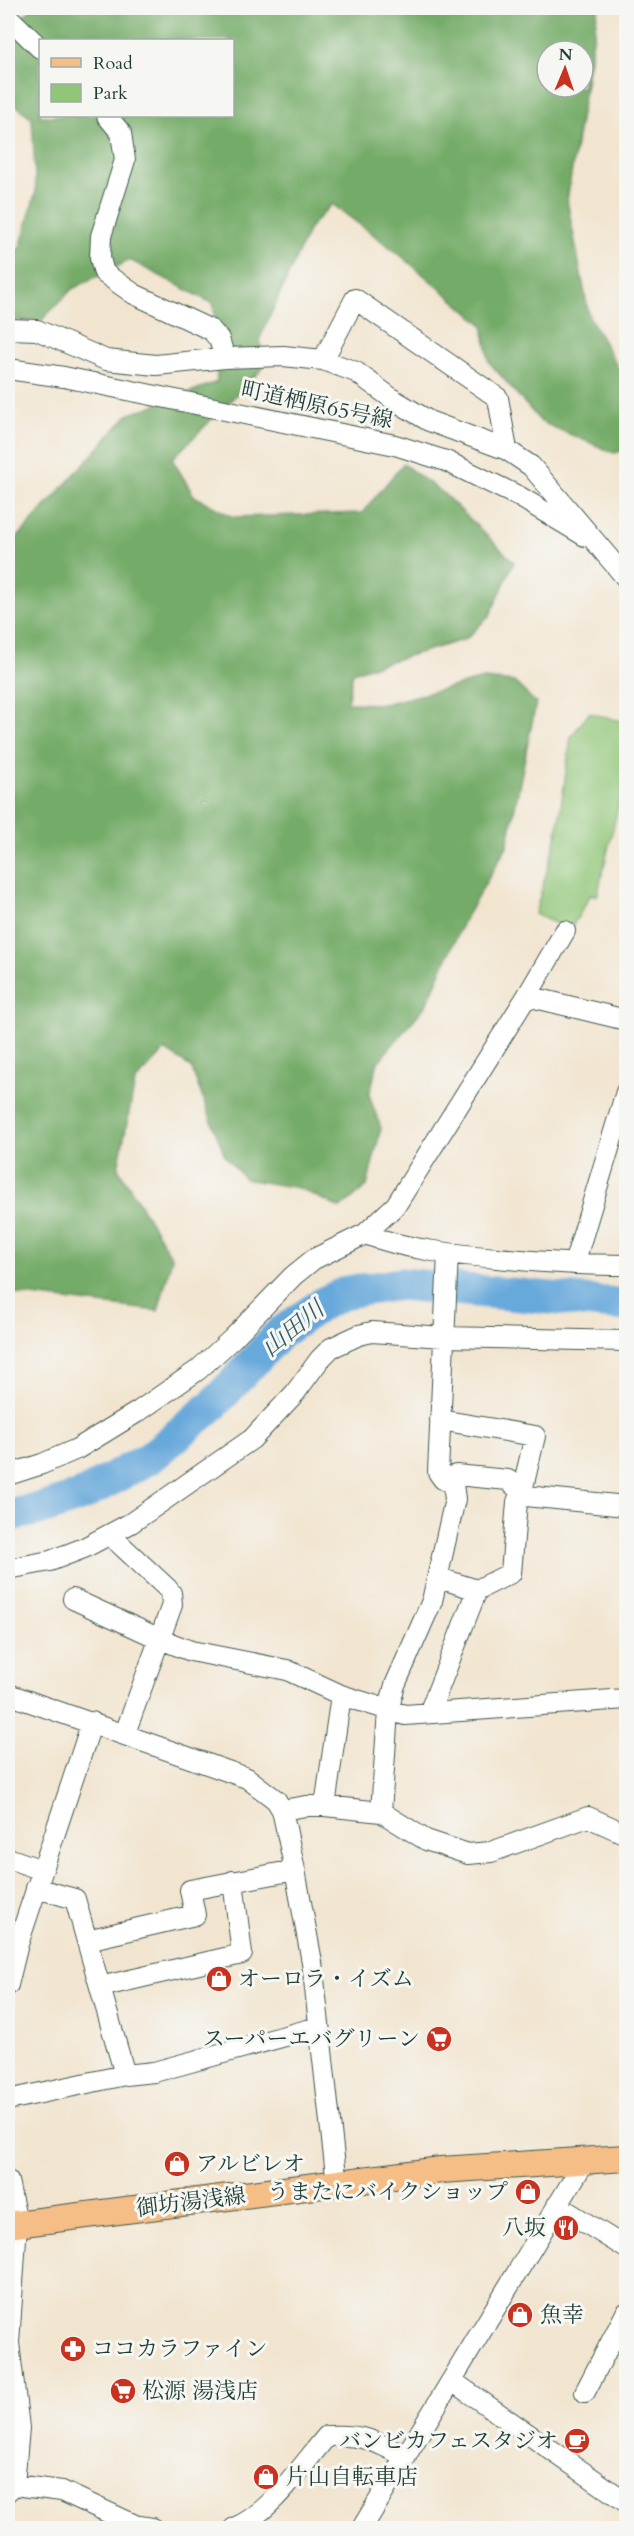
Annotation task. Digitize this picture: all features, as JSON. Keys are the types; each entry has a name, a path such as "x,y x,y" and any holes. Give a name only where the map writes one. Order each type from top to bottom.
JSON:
{"main road":[{"name":"御坊湯浅線","path":"12,2224 441,2170 627,2158"}],"street":[{"path":"8,16 39,47"},
{"path":"108,117 121,133 125,160 101,236 100,258 104,273 134,294 211,330 219,339 225,358"},
{"path":"323,360 355,299 498,398 507,450"},
{"path":"8,329 37,330 106,360 156,365 225,358 283,356 323,360 356,372 394,400 429,421 507,450 531,466 627,578"},
{"name":"町道栖原65号線","path":"8,369 64,377 395,445 457,466 520,497 597,543"},
{"path":"8,1474 42,1464 77,1449 139,1411 198,1370 314,1259 365,1234 396,1205 565,931"},
{"path":"527,996 627,1020"},
{"path":"574,1264 627,1092"},
{"path":"365,1234 386,1242 448,1258 627,1265"},
{"path":"381,1812 388,1712 395,1685 432,1601 439,1578 455,1492 453,1484 443,1479 438,1472 448,1258"},
{"path":"8,1569 50,1561 84,1548 131,1523 252,1439 295,1393 331,1348 359,1335 372,1332 444,1333 627,1341"},
{"path":"429,1713 477,1590 511,1573 517,1502 535,1436 440,1420"},
{"path":"443,1479 456,1475 508,1480 526,1496 627,1506"},
{"path":"110,1534 171,1593 172,1605 125,1733"},
{"path":"439,1578 477,1590"},
{"path":"73,1599 160,1640 191,1651 287,1670 341,1695 388,1712 405,1715 627,1699"},
{"path":"8,1694 125,1733 247,1778 276,1800 282,1810 312,1962 337,2184"},
{"path":"325,1806 341,1695"},
{"path":"8,1985 11,1958 92,1722"},
{"path":"282,1810 325,1806 381,1812 426,1840 468,1854 491,1852 588,1817 627,1833"},
{"path":"8,1858 75,1899 125,2075"},
{"path":"87,1940 195,1915 190,1890 295,1870"},
{"path":"100,1987 242,1954 233,1881"},
{"path":"8,2100 125,2075 154,2072 318,2027"},
{"path":"362,2529 585,2162"},
{"path":"8,2181 12,2224 9,2343 20,2428 11,2488 62,2491 135,2525 153,2529"},
{"path":"558,2205 627,2248"},
{"path":"585,2392 627,2313"},
{"path":"452,2381 627,2502"},
{"path":"234,2529 243,2525 266,2506 327,2436 352,2435 372,2440 406,2457"}],"green space":[{"path":"33,8 598,8 593,39 535,39 535,99 583,99 567,200 589,316 620,371 626,373 626,450 614,453 541,422 489,362 483,325 399,254 332,204 310,227 260,338 264,367 172,459 194,496 233,517 362,513 403,464 443,493 514,562 490,615 466,639 353,672 347,703 384,704 484,679 514,682 536,703 507,846 463,922 426,1005 378,1062 369,1095 381,1128 367,1186 340,1208 299,1188 245,1179 225,1156 191,1067 165,1050 135,1082 118,1168 172,1258 158,1311 8,1293 8,816 12,802 8,787 8,548 128,415 217,382 214,304 130,260 72,289 42,320 8,321 8,264 21,245 36,191 32,118 8,99 8,28"},
{"path":"589,713 626,722 626,773 597,896 591,894 570,930 535,914 557,835 571,737"}],"waterway":[{"name":"山田川","path":"8,1516 48,1507 83,1495 151,1457 214,1404 280,1333 325,1302 347,1292 401,1284 626,1305"}],"place":[{"name":"オーロラ・イズム","path":"219,1979"},
{"name":"スーパーエバグリーン","path":"439,2039"},
{"name":"アルビレオ","path":"177,2164"},
{"name":"うまたにバイクショップ","path":"528,2192"},
{"name":"八坂","path":"566,2228"},
{"name":"魚幸","path":"520,2315"},
{"name":"ココカラファイン","path":"73,2349"},
{"name":"松源 湯浅店","path":"123,2391"},
{"name":"バンビカフェスタジオ","path":"577,2441"},
{"name":"片山自転車店","path":"266,2477"}]}
